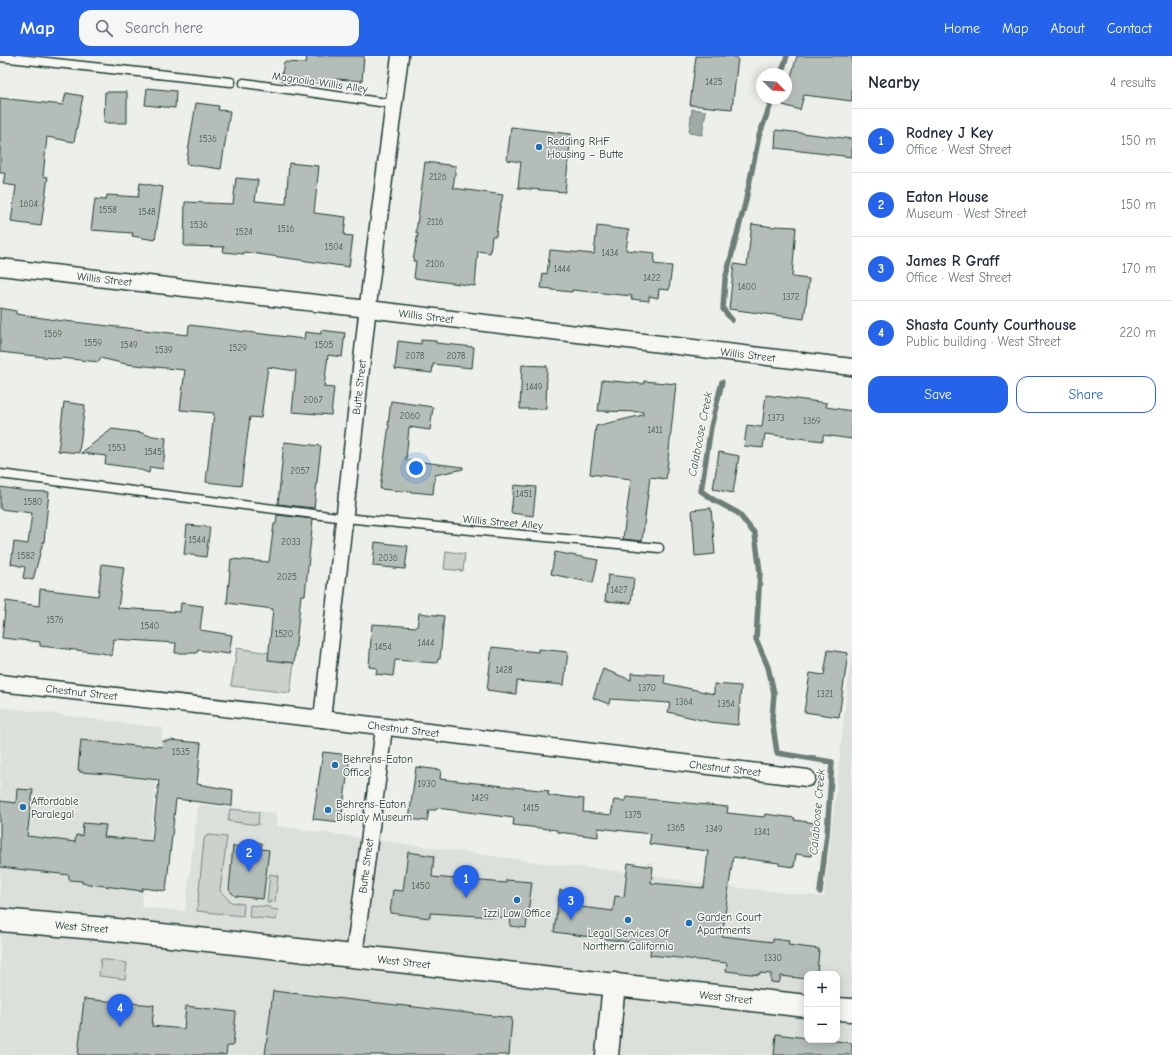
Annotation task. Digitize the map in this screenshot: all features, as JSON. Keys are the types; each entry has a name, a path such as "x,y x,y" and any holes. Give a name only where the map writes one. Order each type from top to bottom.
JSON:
{"street":[{"name":"Butte Street","path":"322,719 368,309 400,56"},
{"name":"Willis Street","path":"0,267 852,367"},
{"name":"Chestnut Street","path":"0,682 322,719 384,728 806,778"},
{"name":"Butte Street","path":"354,956 384,728"},
{"name":"West Street","path":"0,920 107,929 804,1006"},
{"path":"607,1055 614,984"},
{"path":"840,1009 852,1010"}],"lane":[{"path":"0,57 231,82"},
{"name":"Magnolia-Willis Alley","path":"244,83 394,104"},
{"name":"Willis Street Alley","path":"0,474 345,518 659,548"}],"shaded area":[{"path":"692,109 706,111 702,135 689,133"},
{"path":"446,551 465,554 463,571 444,569"},
{"path":"852,647 852,1055 0,1055 0,707 163,728 141,907 185,911 198,804 276,813 276,826 551,864 627,872 628,863 645,866 646,862 654,863 653,875 704,884 824,897"},
{"path":"237,648 269,653 286,662 294,663 290,693 231,686"},
{"path":"230,809 259,812 258,825 228,821"},
{"path":"206,836 227,837 220,891 231,902 244,904 243,916 197,911 204,839"},
{"path":"270,874 278,876 275,902 270,901 270,903 267,903"},
{"path":"250,905 270,907 270,909 278,910 276,920 249,917"},
{"path":"101,959 127,963 125,979 99,976"}],"building":[{"path":"307,56 364,56 362,81 337,79 336,86 281,80 284,62 306,63"},
{"path":"696,56 735,56 735,58 738,58 732,109 690,105"},
{"path":"797,56 852,56 852,101 804,95 800,110 783,105 792,104 792,73"},
{"path":"147,88 176,91 175,108 145,105"},
{"path":"105,92 127,92 127,123 104,123"},
{"path":"66,93 83,96 74,142 47,137 43,176 48,177 41,226 11,222 16,186 3,184 5,173 0,173 0,98 63,105"},
{"path":"196,103 219,106 218,110 230,111 221,169 186,164"},
{"name":"Redding RHF Housing – Butte","path":"511,127 571,134 565,192 518,188 521,162 507,160"},
{"path":"776,130 852,139 852,157 775,148"},
{"path":"425,162 456,166 453,188 503,195 496,236 492,236 490,253 478,251 475,286 414,278 416,261 413,261 418,233 416,233"},
{"path":"289,163 319,166 314,213 346,217 344,235 353,236 349,267 244,252 244,254 223,252 224,247 184,246 185,202 233,204 236,178 258,180 255,201 286,204"},
{"path":"140,183 163,187 155,240 132,236 133,233 91,230 95,199 106,200 107,195 138,197"},
{"path":"752,224 774,227 796,227 792,277 809,279 804,319 729,309 734,264 747,266"},
{"path":"597,226 629,230 626,250 655,253 654,264 672,266 669,290 659,289 658,298 649,296 649,301 631,299 632,296 572,290 572,292 541,288 543,273 547,274 550,250 594,254"},
{"path":"0,308 16,311 16,314 56,320 188,335 189,325 304,339 305,332 321,334 321,330 345,333 342,357 328,355 324,387 334,388 331,415 292,412 296,371 268,367 261,418 250,417 241,486 206,482 214,413 180,410 185,370 126,364 100,358 99,362 0,352"},
{"path":"421,340 474,347 472,368 433,364 432,373 395,369 398,341 421,344"},
{"path":"522,365 547,366 546,409 520,409"},
{"path":"602,380 644,384 644,381 676,384 666,479 650,477 642,541 623,539 631,479 590,474 596,426 643,415 643,412 598,411"},
{"path":"766,395 827,403 826,407 852,411 852,439 823,435 823,441 765,434 763,448 744,446 747,425 762,427"},
{"path":"391,401 433,407 430,430 409,427 406,460 463,467 463,469 435,475 433,494 380,489"},
{"path":"64,402 85,405 79,453 58,451"},
{"path":"112,429 166,438 163,469 150,467 149,473 135,468 105,464 106,456 81,453"},
{"path":"284,442 321,446 314,508 278,504"},
{"path":"719,452 739,456 733,493 713,489"},
{"path":"514,485 536,487 533,516 511,513"},
{"path":"0,487 26,491 49,492 44,542 33,580 23,578 25,567 11,564 14,542 28,544 32,513 0,509"},
{"path":"711,508 715,554 695,556 692,510"},
{"path":"277,515 313,519 305,595 301,595 294,663 268,660 273,609 227,603 231,559 269,562 274,524 276,524"},
{"path":"187,525 210,527 206,557 184,554"},
{"path":"375,542 408,546 405,569 373,566"},
{"path":"555,552 598,560 593,583 551,574"},
{"path":"102,564 124,567 118,608 180,612 181,603 203,606 200,630 232,635 229,654 198,650 197,653 175,653 176,643 114,639 112,656 102,653 40,646 40,642 2,638 6,601 39,606 40,589 98,596"},
{"path":"608,575 634,578 631,603 605,601"},
{"path":"419,613 444,616 440,659 438,659 437,663 395,660 393,676 376,674 377,668 369,667 372,624 417,627"},
{"path":"492,647 538,652 538,649 568,652 564,685 517,681 516,694 487,690"},
{"path":"828,650 848,653 839,717 804,712 810,673 824,675"},
{"path":"603,669 631,680 631,673 665,675 664,683 714,694 714,684 741,686 738,725 710,722 668,712 670,703 610,699 609,704 593,698"},
{"path":"81,740 144,747 144,745 162,747 163,741 170,740 201,743 197,784 233,790 232,806 176,799 166,891 142,888 142,891 82,883 82,881 69,880 69,875 0,867 0,801 16,803 17,789 33,790 27,836 75,842 76,835 82,836 83,823 106,825 104,837 152,841 159,780 80,772 80,770 78,770"},
{"path":"323,752 350,755 341,822 313,819"},
{"path":"416,767 441,770 440,779 549,791 548,795 584,799 583,812 611,815 614,800 625,801 626,797 728,807 727,813 764,817 765,814 795,818 794,820 815,823 811,856 796,854 794,867 779,865 779,863 733,857 722,936 773,942 773,939 789,941 788,945 819,949 817,971 804,971 804,979 781,976 779,983 771,982 771,974 759,973 759,975 726,971 727,963 650,955 651,945 554,932 560,890 575,892 573,906 613,911 615,896 624,897 628,863 653,867 651,883 704,888 708,851 649,844 651,834 598,828 598,837 513,825 514,818 437,808 436,810 429,810 427,821 409,819"},
{"path":"245,841 262,843 261,849 269,850 263,899 235,896 229,890 233,846 244,847"},
{"path":"408,852 434,856 432,877 506,883 506,880 532,882 526,928 510,926 511,918 430,913 430,918 390,913 393,890 403,891"},
{"path":"273,991 512,1018 509,1055 265,1055"},
{"path":"84,999 154,1005 152,1026 184,1029 186,1006 236,1012 233,1046 227,1046 226,1055 78,1055"},
{"path":"776,1034 804,1038 804,1043 840,1043 840,1041 852,1043 852,1055 774,1055"}],"waterway":[{"name":"Calaboose Creek","path":"783,68 787,56"},
{"name":"Calaboose Creek","path":"732,320 723,309 725,280 745,204 759,136 771,104"},
{"name":"Calaboose Creek","path":"722,382 711,427 701,491 738,513 755,534 760,572 756,639 768,667 774,693 772,719 777,753 832,762 827,834 820,892"}],"place":[{"name":"Redding RHF Housing – Butte","path":"539,147"},
{"name":"Behrens-Eaton Office","path":"335,765"},
{"name":"Affordable Paralegal","path":"23,807"},
{"name":"Behrens-Eaton Display Museum","path":"328,810"},
{"name":"Eaton House","path":"249,872"},
{"name":"Rodney J Key","path":"466,898"},
{"name":"Izzi Law Office","path":"517,900"},
{"name":"James R Graff","path":"571,920"},
{"name":"Legal Services Of Northern California","path":"628,920"},
{"name":"Garden Court Apartments","path":"689,923"},
{"name":"Shasta County Courthouse","path":"120,1027"}]}
